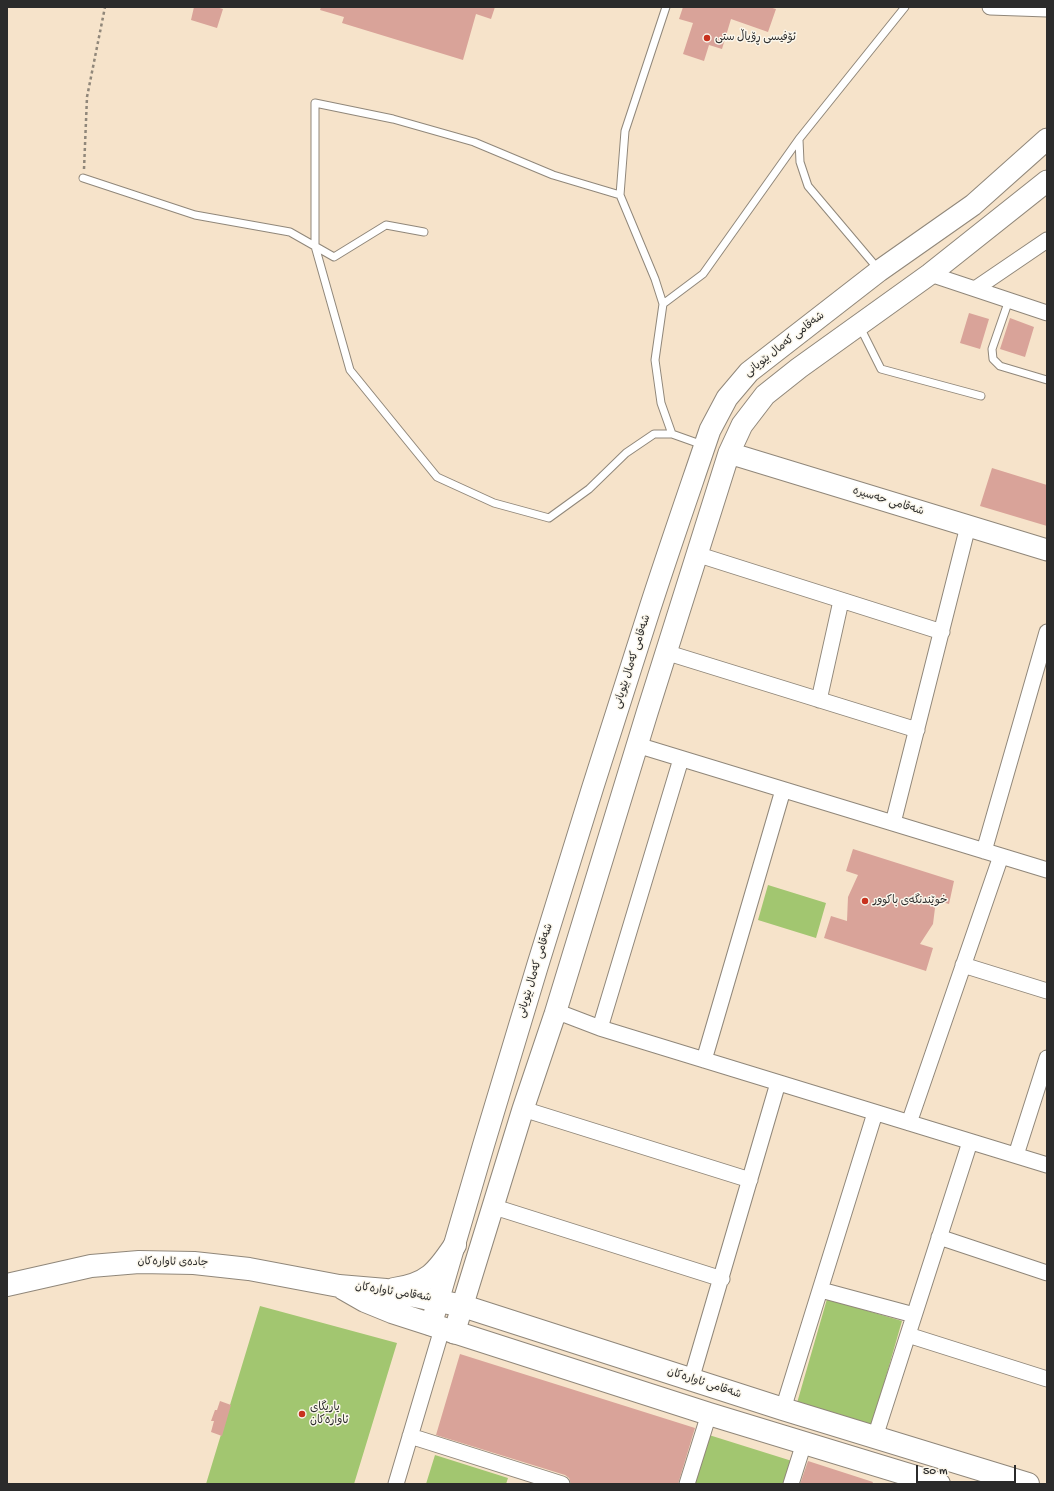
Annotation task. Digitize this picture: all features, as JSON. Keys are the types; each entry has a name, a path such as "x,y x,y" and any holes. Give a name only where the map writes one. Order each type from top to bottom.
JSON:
{"main road":[{"name":"شەقامی کەمال بێویانی","path":"442,1329 438,1300 492,1112 650,607 717,413 743,378 879,271 973,205 1043,150"},
{"path":"442,1329 463,1306 473,1268 523,1109 555,1014 696,554 729,453 742,425 765,395 930,274 1047,182"},
{"name":"شەقامی حەسیرە","path":"729,453 1047,550"},
{"path":"650,607 677,615"},
{"path":"386,1290 414,1285 426,1279 452,1254 473,1268"},
{"name":"جادەی ئاوارەکان","path":"7,1285 90,1266 169,1262 220,1265 339,1286"},
{"name":"شەقامی ئاوارەکان","path":"339,1286 386,1290 463,1306 875,1438 1028,1484"},
{"name":"شەقامی ئاوارەکان","path":"339,1286 378,1307 442,1329 709,1414 940,1484"}],"street":[{"path":"990,7 1047,9"},
{"path":"975,289 1047,240"},
{"path":"930,274 1047,313"},
{"path":"893,823 968,526"},
{"path":"696,554 942,632"},
{"path":"819,700 841,601"},
{"path":"984,851 1040,680 1047,632"},
{"path":"666,652 917,730"},
{"path":"637,745 1047,870"},
{"path":"600,1028 681,759"},
{"path":"704,1060 783,790"},
{"path":"910,1123 1001,856"},
{"path":"963,965 1047,991"},
{"path":"555,1014 566,1015 600,1028 1047,1165"},
{"path":"1016,1155 1047,1058"},
{"path":"691,1380 722,1279 778,1083"},
{"path":"523,1109 750,1180"},
{"path":"783,1409 875,1113"},
{"path":"875,1438 970,1142"},
{"path":"493,1208 504,1210 722,1279"},
{"path":"940,1237 1047,1273"},
{"path":"821,1290 914,1315"},
{"path":"396,1484 442,1329"},
{"path":"908,1335 1047,1379"},
{"path":"687,1484 709,1414"},
{"path":"410,1436 519,1478 562,1484"},
{"path":"791,1484 804,1443"}],"lane":[{"path":"666,7 625,131 620,195 655,280 663,304 655,360 661,403 672,434"},
{"path":"663,304 703,274 799,139 905,7"},
{"path":"620,195 553,175 474,142 393,119 315,103 315,246 350,370 437,477 494,503 549,518 589,489 626,453 654,434 672,434 705,446"},
{"path":"799,139 800,162 808,186 879,271"},
{"path":"83,178 195,214 290,232 334,257 386,225 424,232"},
{"path":"1008,300 992,349 993,359 1000,366 1047,380"},
{"path":"859,325 881,369 981,396"}],"path":[{"path":"83,178 88,97 105,7"}],"green space":[{"path":"768,885 826,903 816,938 758,920"},
{"path":"827,1299 902,1321 872,1425 797,1403"},
{"name":"یاریگای ئاوارەکان","path":"260,1306 397,1343 354,1484 206,1484"},
{"path":"709,1435 792,1461 785,1484 694,1484"},
{"path":"435,1455 508,1478 506,1484 426,1484"}],"building":[{"path":"194,7 216,7 223,9 217,28 191,20"},
{"path":"321,7 495,7 491,19 476,14 463,60 342,23 344,17 320,10"},
{"name":"ئۆفیسی ڕۆیاڵ ستی","path":"683,7 769,7 776,9 768,32 731,19 722,49 709,45 704,61 683,54 693,23 679,19"},
{"path":"969,313 989,319 980,349 960,343"},
{"path":"1010,318 1034,327 1025,357 1000,349"},
{"path":"992,468 1047,485 1047,526 980,506"},
{"path":"853,849 954,881 949,904 936,900 933,924 920,944 933,948 926,971 824,938 831,916 847,921 848,897 858,875 846,871"},
{"path":"460,1354 695,1428 678,1484 571,1484 569,1478 565,1475 436,1435"},
{"path":"220,1401 231,1405 222,1436 211,1432 214,1421 211,1421"},
{"path":"808,1461 873,1482 872,1484 800,1484"}],"place":[{"name":"ئۆفیسی ڕۆیاڵ ستی","path":"707,38"},
{"name":"خوێندنگەی باکوور","path":"865,901"},
{"name":"یاریگای ئاوارەکان","path":"302,1414"}]}
